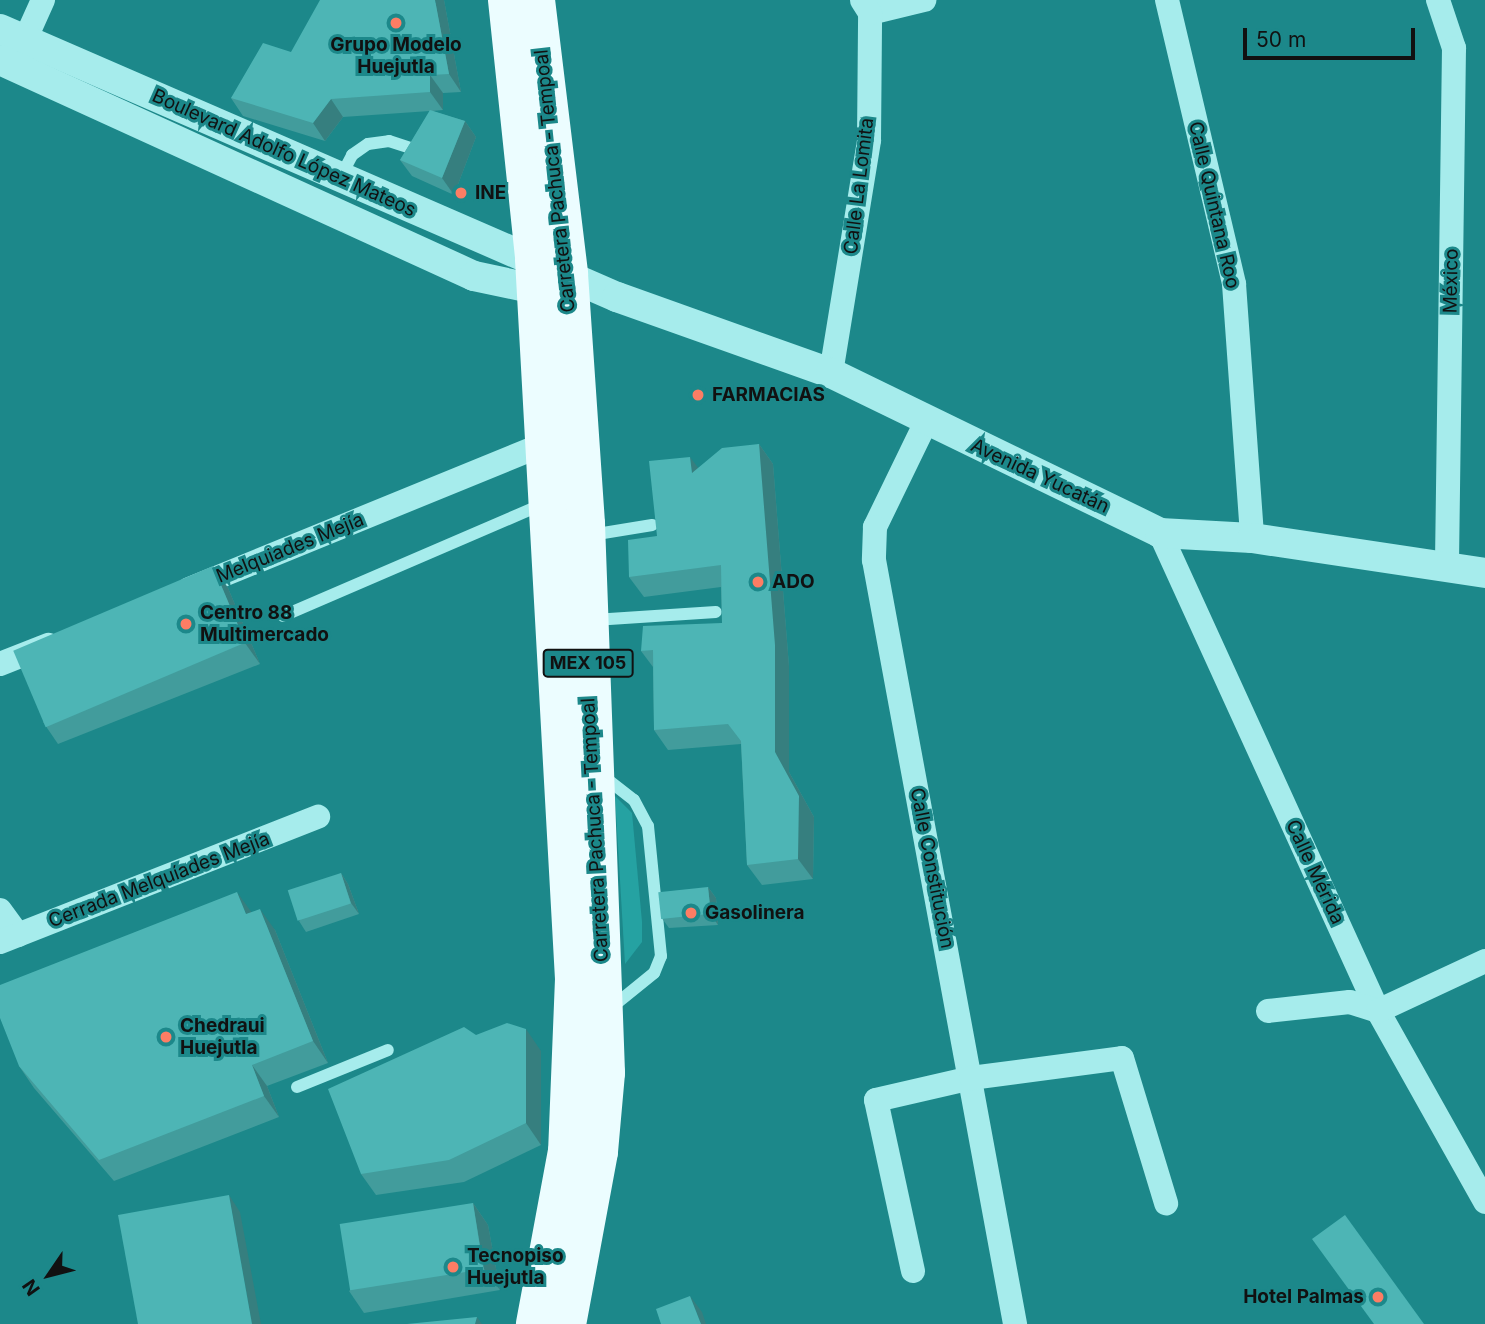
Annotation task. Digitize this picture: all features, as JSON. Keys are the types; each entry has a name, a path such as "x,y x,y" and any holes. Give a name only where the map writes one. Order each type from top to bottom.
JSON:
{"main road":[{"name":"Carretera Pachuca - Tempoal","path":"507,0 533,273 547,515 604,1014 599,1152 566,1324"},
{"name":"Carretera Pachuca - Tempoal","path":"535,1324 567,1151 574,1040 576,764 586,620 586,530 569,285 536,0"},
{"path":"547,515 586,530"}],"street":[{"path":"13,35 43,0"},
{"path":"866,7 924,0"},
{"name":"Calle Quintana Roo","path":"1167,0 1234,284 1252,538"},
{"name":"México","path":"1438,0 1454,48 1452,566"},
{"name":"Calle La Lomita","path":"831,373 869,140 866,7"},
{"name":"Boulevard Adolfo López Mateos","path":"13,35 333,175 533,273 569,285"},
{"name":"Boulevard Adolfo López Mateos","path":"0,60 474,276 533,273"},
{"path":"314,203 333,175"},
{"name":"Avenida Yucatán","path":"569,285 617,297 831,373 926,422 1160,533 1252,538 1485,573"},
{"name":"Calle Constitución","path":"926,422 875,527 874,560 1015,1324"},
{"name":"Melquiades Mejía","path":"165,598 541,445"},
{"name":"Calle Mérida","path":"1160,533 1378,1011 1485,1202"},
{"path":"1452,566 1485,547"},
{"path":"0,664 76,634"},
{"name":"Cerrada Melquíades Mejía","path":"9,938 318,817"},
{"path":"0,910 9,938"},
{"path":"1268,1011 1350,1002 1378,1011 1485,961"},
{"path":"912,1271 876,1100 971,1078 1122,1058 1166,1203"}],"lane":[{"path":"333,175 352,155 368,144 388,141 419,150"},
{"path":"283,616 547,515"},
{"path":"586,530 652,525"},
{"path":"586,620 716,612"},
{"path":"574,1040 654,972 661,956 648,826 634,800 576,764"},
{"path":"297,1087 388,1050"}],"green space":[{"path":"615,796 632,813 642,922 642,942 625,964"}],"building":[{"path":"320,0 435,0 449,74 430,75 430,92 331,99 313,123 231,98 263,43 291,52"},
{"path":"430,110 465,121 442,178 400,160"},
{"path":"759,444 775,645 775,752 799,796 798,859 747,865 741,741 728,724 654,730 653,650 641,651 643,626 722,623 721,565 629,577 628,540 657,536 649,461 690,457 692,473 722,448"},
{"name":"Centro 88 Multimercado","path":"213,566 245,642 46,727 13,651"},
{"path":"341,873 351,903 298,921 288,890"},
{"path":"708,887 711,914 661,919 658,892"},
{"name":"Chedraui Huejutla","path":"237,892 246,914 260,909 313,1041 252,1065 264,1096 99,1160 19,1066 0,1018 0,985"},
{"path":"507,1023 526,1029 526,1123 449,1160 361,1174 328,1089 464,1027 476,1035"},
{"path":"229,1195 252,1324 138,1324 118,1215"},
{"path":"473,1203 483,1269 350,1290 340,1224"},
{"name":"Hotel Palmas","path":"1345,1215 1424,1324 1374,1324 1312,1239"},
{"path":"690,1296 701,1324 661,1324 656,1309"},
{"path":"477,1317 475,1324 407,1324"}],"place":[{"name":"Grupo Modelo Huejutla","path":"396,23"},
{"name":"INE","path":"461,193"},
{"name":"FARMACIAS","path":"698,395"},
{"name":"ADO","path":"758,582"},
{"name":"Centro 88 Multimercado","path":"186,624"},
{"name":"Gasolinera","path":"691,913"},
{"name":"Chedraui Huejutla","path":"166,1037"},
{"name":"Tecnopiso Huejutla","path":"453,1267"},
{"name":"Hotel Palmas","path":"1378,1297"}]}
